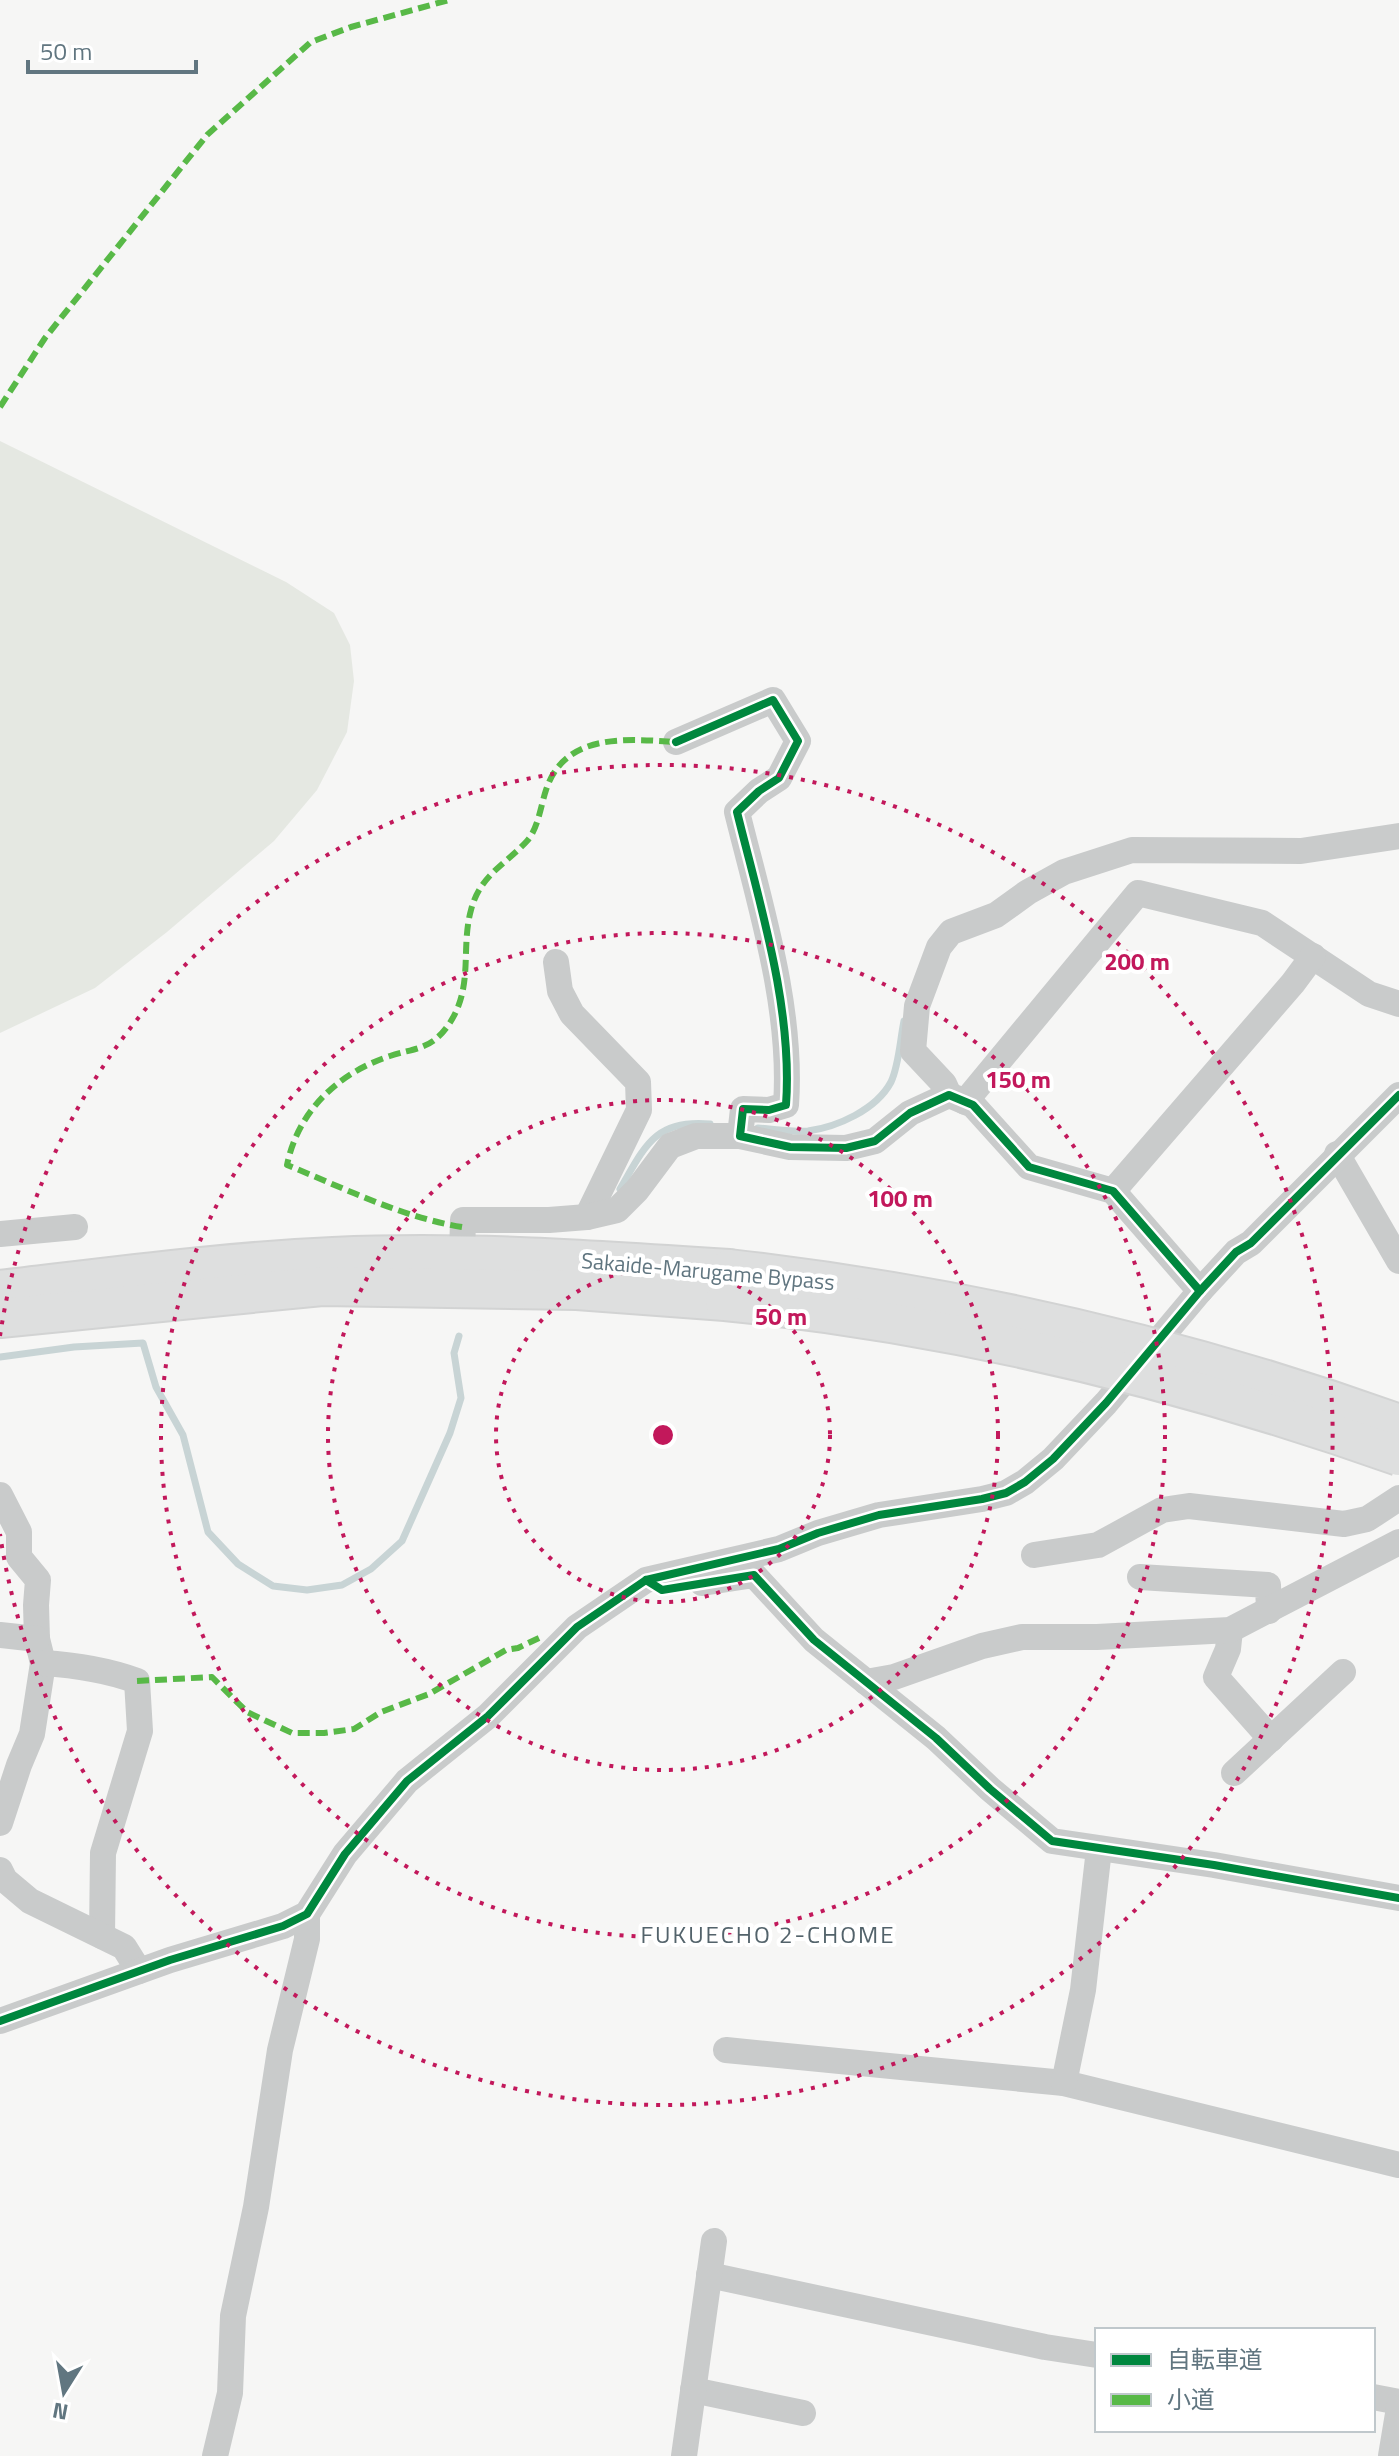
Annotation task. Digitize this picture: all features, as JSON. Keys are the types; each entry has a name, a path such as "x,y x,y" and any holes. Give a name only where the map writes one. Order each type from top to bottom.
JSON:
{"highway":[{"name":"Sakaide-Marugame Bypass","path":"0,1290 333,1257 462,1255 581,1259 727,1285 810,1309 923,1328 1073,1359 1309,1424 1399,1456"},
{"name":"Sakaide-Marugame Bypass","path":"0,1318 322,1286 577,1290 817,1279 946,1300 1080,1328 1182,1354 1322,1396 1399,1424"}],"street":[{"path":"676,742 773,700 798,741 779,778 759,791 737,812 764,923 789,1068 786,1105 769,1110 743,1109 741,1128"},
{"path":"1200,1291 1113,1191 1029,1167 973,1105 957,1098 913,1051 917,1006 939,947 951,932 996,915 1064,872 1132,850 1301,851 1399,836"},
{"path":"462,1255 463,1220 549,1220 587,1217 617,1210 637,1190 670,1146 696,1136 741,1128 790,1147 846,1148 875,1141 910,1113 957,1098 1138,893 1262,923 1369,994 1399,1004"},
{"path":"1113,1191 1313,956"},
{"path":"556,962 560,991 572,1014 638,1082 639,1110 587,1217"},
{"path":"0,2021 139,1971 283,1926 307,1914 345,1854 407,1781 474,1728 577,1627 641,1583 779,1549 818,1533 879,1515 1006,1493 1025,1482 1053,1459 1106,1403 1236,1252 1251,1243 1399,1095"},
{"path":"1337,1154 1399,1261"},
{"path":"0,1234 75,1227"},
{"path":"0,1495 19,1532 19,1557 38,1580 36,1605 40,1651 32,1734 0,1823"},
{"path":"1034,1555 1098,1545 1162,1510 1189,1506 1344,1524 1367,1519 1399,1498"},
{"path":"866,1682 894,1677 982,1646 1022,1637 1097,1637 1230,1630 1399,1542"},
{"path":"641,1583 662,1590 754,1575 814,1640 936,1738 1052,1841 1214,1865 1399,1898"},
{"path":"1140,1577 1268,1585 1269,1611"},
{"path":"1230,1630 1228,1649 1216,1677 1271,1739"},
{"path":"0,1635 72,1665 116,1673 137,1681 140,1731 103,1853 102,1936"},
{"path":"1234,1773 1343,1672"},
{"path":"1064,2083 1083,1990 1099,1849"},
{"path":"0,1870 5,1880 30,1901 124,1947 139,1971"},
{"path":"226,2456 215,2456 230,2393 233,2316 256,2207 280,2050 307,1939 307,1914"},
{"path":"726,2050 1064,2083 1399,2165"},
{"path":"684,2456 714,2241"},
{"path":"709,2275 1045,2347 1095,2355"},
{"path":"693,2390 803,2413"},
{"path":"1375,2398 1398,2414 1391,2456"}],"shaded area":[{"path":"0,441 286,582 334,613 350,645 354,681 347,732 317,790 274,841 167,932 95,988 0,1033"}],"waterway":[{"path":"758,1128 808,1131 831,1126 866,1109 891,1082 904,1021"},
{"path":"620,1189 654,1138 676,1126 710,1124"},
{"path":"0,1357 74,1347 143,1343 156,1387 183,1435 208,1532 238,1564 273,1586 307,1590 342,1585 371,1569 402,1541 450,1433 461,1398 454,1353 459,1336"}],"marked path":[{"path":"0,407 45,338 207,135 311,42 351,27 449,0"},
{"path":"462,1227 395,1209 287,1165 292,1146 311,1111 337,1084 371,1063 428,1044 447,1027 461,998 468,925 475,898 494,871 531,836 546,790 555,771 567,758 600,743 638,740 676,742"},
{"path":"137,1681 212,1677 247,1712 292,1733 324,1733 354,1729 381,1712 429,1694 506,1650 539,1638"}],"cycle path":[{"path":"676,742 773,700 798,741 779,778 759,791 737,812 773,957 785,1032 787,1069 786,1105 769,1110 743,1109 740,1136 790,1147 846,1148 875,1141 910,1113 949,1095 973,1105 1029,1167 1113,1191 1200,1291"},
{"path":"0,2021 170,1960 283,1926 307,1914 345,1854 407,1781 488,1716 577,1627 646,1580 779,1549 818,1533 879,1515 1006,1493 1025,1482 1053,1459 1106,1403 1236,1252 1251,1243 1399,1095"},
{"path":"646,1580 662,1590 754,1575 814,1640 936,1738 1052,1841 1214,1865 1399,1898"}],"district":[{"name":"FUKUECHO 2-CHOME","path":"768,1935"}]}
